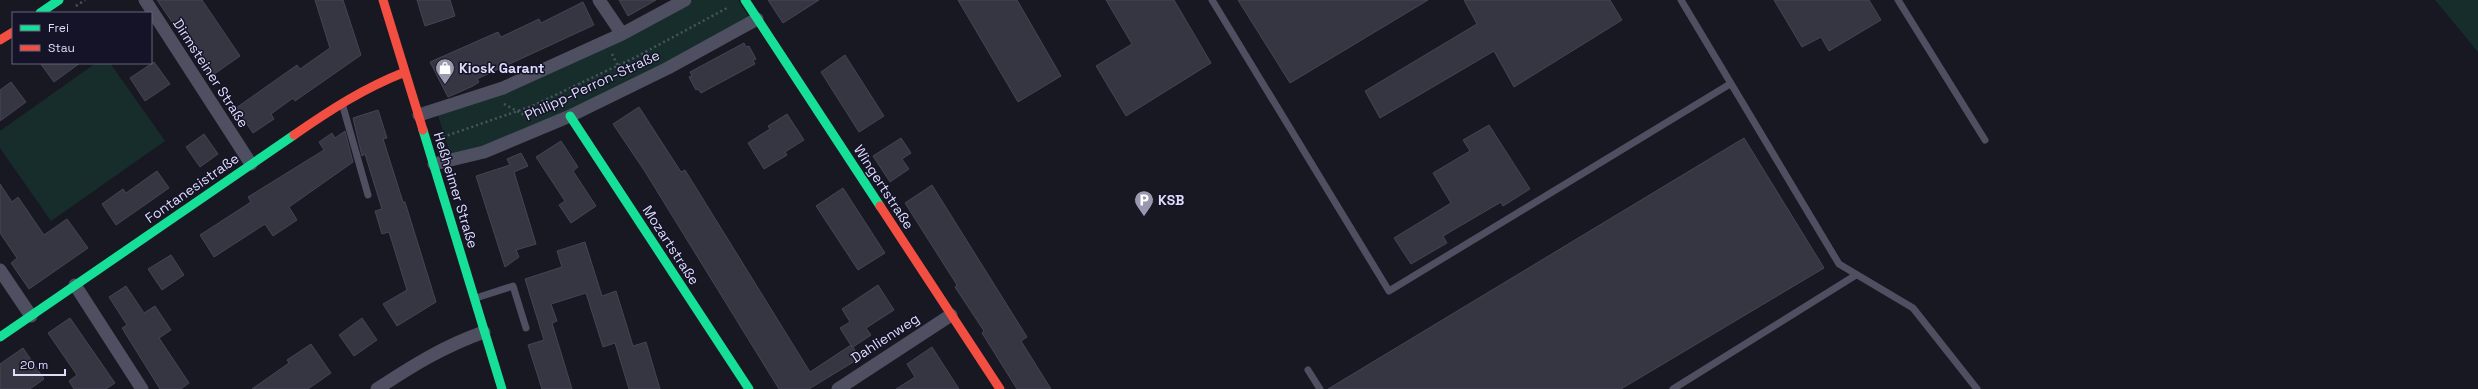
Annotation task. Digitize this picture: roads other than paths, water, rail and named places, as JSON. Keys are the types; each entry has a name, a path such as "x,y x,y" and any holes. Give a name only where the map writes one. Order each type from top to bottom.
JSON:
{"street":[{"path":"41,12 59,0"},
{"name":"Dirmsteiner Straße","path":"144,0 152,12"},
{"name":"Heßheimer Straße","path":"383,0 502,389"},
{"path":"599,0 622,34"},
{"path":"419,115 486,94 622,34 685,0"},
{"name":"Wingertstraße","path":"744,0 1000,389"},
{"name":"Dirmsteiner Straße","path":"152,12 251,164"},
{"name":"Philipp-Perron-Straße","path":"434,164 484,152 570,116 668,68 757,19"},
{"path":"0,40 12,33"},
{"name":"Fontanesistraße","path":"0,337 342,102 375,84 405,72"},
{"name":"Mozartstraße","path":"570,116 749,389"},
{"path":"0,270 30,316"},
{"path":"75,285 142,389"},
{"name":"Dahlienweg","path":"838,389 951,315"},
{"path":"377,389 425,357 453,343 484,332"}],"lane":[{"path":"1212,0 1390,292 1730,84"},
{"path":"1681,0 1839,264 1913,308 1977,389"},
{"path":"1898,0 1985,140"},
{"path":"342,102 368,195"},
{"path":"1673,389 1856,275"},
{"path":"474,299 513,286 526,328"},
{"path":"1308,370 1320,389"}],"place":[{"name":"Kiosk Garant","path":"445,85"},
{"name":"KSB","path":"1144,217"}]}
